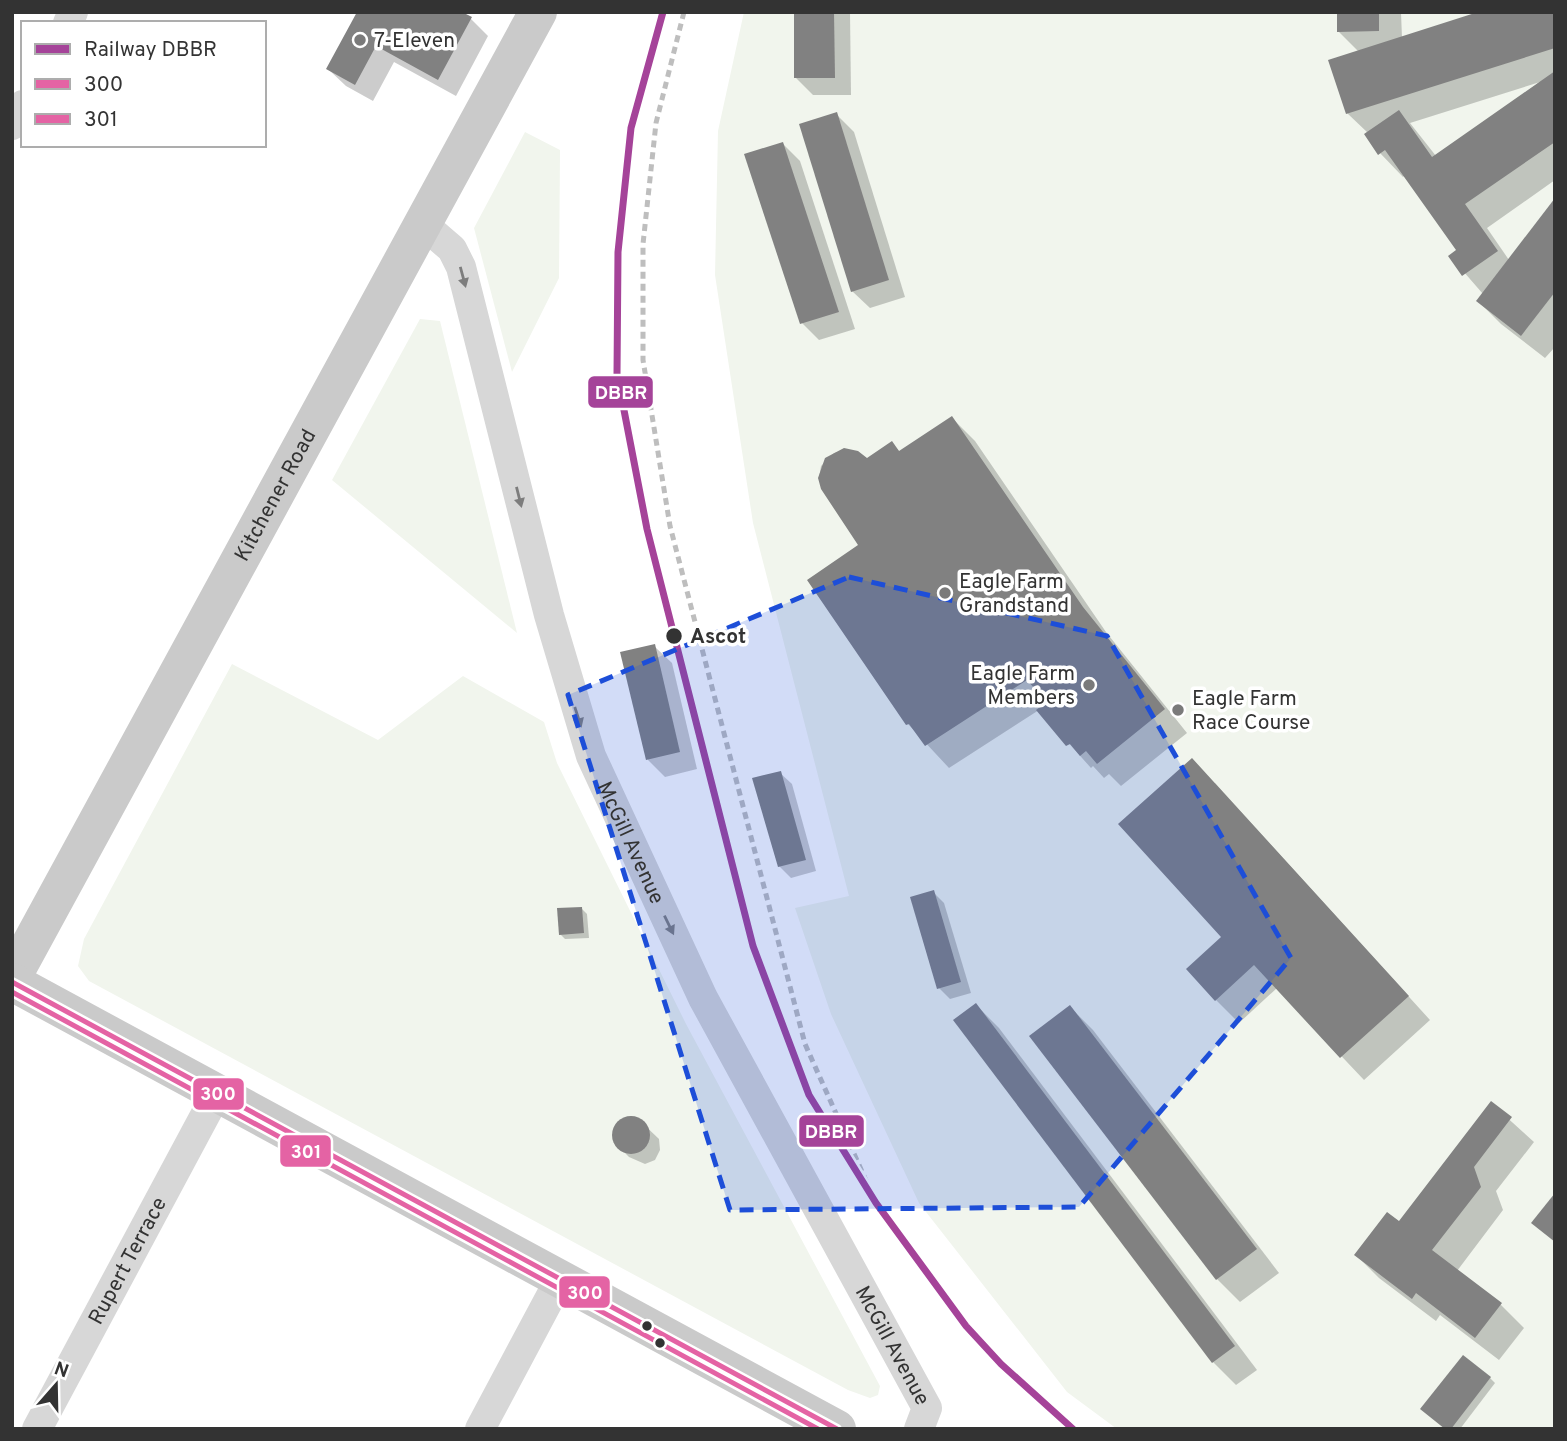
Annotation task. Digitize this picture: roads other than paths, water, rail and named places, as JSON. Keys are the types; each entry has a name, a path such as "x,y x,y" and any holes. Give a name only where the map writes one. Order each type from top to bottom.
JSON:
{"main road":[{"name":"Kitchener Road","path":"12,980 423,223 524,21"},
{"path":"12,980 838,1429"}],"street":[{"path":"12,125 21,109"},
{"name":"McGill Avenue","path":"423,223 452,250 461,267 549,615 591,756 703,998 923,1419"},
{"name":"Rupert Terrace","path":"37,1429 217,1093"},
{"path":"480,1429 560,1279"}],"railway":[{"path":"684,12 656,123 643,244 643,360 670,526 805,1044 876,1203"}],"rail line":[{"name":"DBBR","path":"663,12 631,128 618,252 617,374 647,529 753,946 809,1095 876,1203 966,1326 1001,1364 1073,1429"}],"place":[{"name":"7-Eleven","path":"360,40"},
{"name":"Eagle Farm Grandstand","path":"945,593"},
{"name":"Ascot","path":"674,636"},
{"name":"Eagle Farm Members","path":"1089,685"},
{"name":"Eagle Farm Race Course","path":"1178,710"}]}
